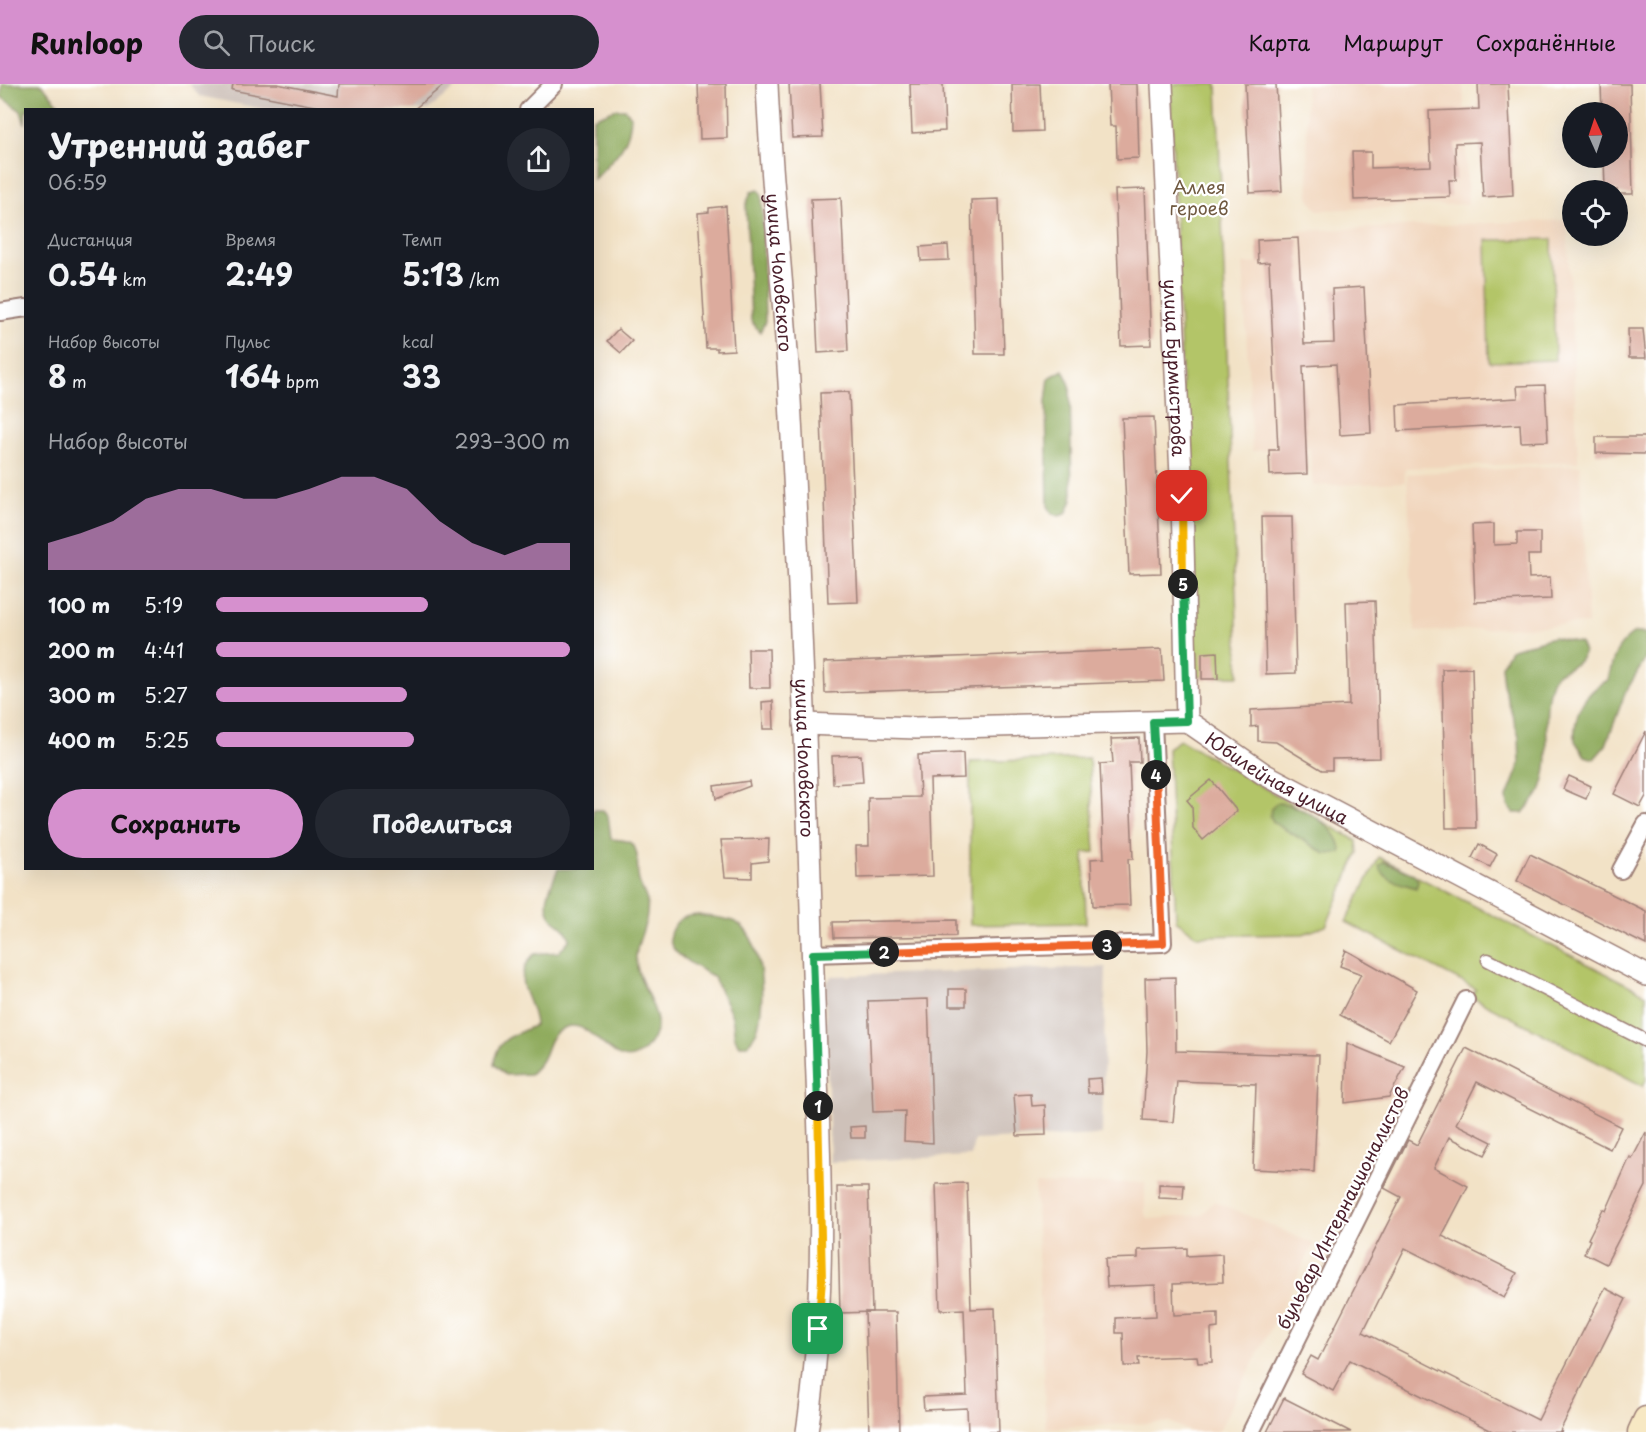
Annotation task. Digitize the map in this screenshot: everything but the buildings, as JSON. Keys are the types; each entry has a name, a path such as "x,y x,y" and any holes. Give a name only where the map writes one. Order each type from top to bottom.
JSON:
{"main road":[{"path":"1640,1432 1646,1419"}],"street":[{"path":"530,108 554,84"},
{"name":"улица Чоловского","path":"767,84 789,380 813,954 822,1280 815,1378 807,1432"},
{"name":"улица Бурмистрова","path":"1162,84 1182,496 1187,721"},
{"path":"0,312 24,308"},
{"name":"Юбилейная улица","path":"804,724 916,728 1187,721 1264,774 1646,975"},
{"path":"813,954 1163,943 1153,722"},
{"path":"1621,870 1646,824"},
{"path":"1488,960 1646,1041"},
{"name":"бульвар Интернационалистов","path":"1251,1432 1466,1000"}],"shaded area":[{"path":"189,84 461,84 431,108 258,108 199,96"},
{"path":"1305,84 1463,84 1468,204 1318,210 1309,199"},
{"path":"1562,220 1562,246 1568,246 1578,462 1405,468 1405,482 1313,486 1309,448 1252,451 1243,264 1300,261 1298,231"},
{"path":"1580,465 1588,624 1415,632 1407,474"},
{"path":"1106,967 1102,1135 974,1140 971,1156 830,1162 825,984 832,976"},
{"path":"1145,1182 1145,1215 1149,1219 1202,1215 1214,1201 1314,1244 1218,1432 1190,1432 1170,1422 1046,1428 1035,1185"}],"green space":[{"path":"2,84 42,84 61,108 24,108 24,121 21,111 1,97"},
{"name":"Аллея героев","path":"1170,84 1217,84 1239,676 1194,676"},
{"path":"616,109 625,109 631,116 624,145 594,179 594,118"},
{"path":"759,190 762,196 765,322 760,332 751,321 746,205 751,192"},
{"path":"1552,239 1555,360 1489,362 1486,240"},
{"path":"1063,370 1070,385 1072,500 1066,514 1059,516 1052,513 1048,506 1046,401 1049,378"},
{"path":"1634,633 1646,633 1646,658 1625,693 1606,745 1594,759 1585,756 1575,741 1578,712 1586,697 1608,680 1616,653 1622,643"},
{"path":"1553,637 1580,643 1584,652 1577,663 1559,673 1552,681 1548,694 1544,778 1540,791 1523,813 1514,813 1508,806 1507,797 1520,764 1519,737 1503,684 1501,666 1510,650"},
{"path":"1180,740 1357,841 1358,853 1326,926 1303,934 1197,936 1176,920 1168,748"},
{"path":"1089,758 1095,852 1084,853 1086,923 970,925 970,762"},
{"path":"1276,803 1296,807 1318,819 1335,835 1341,853 1326,854 1274,823 1270,816 1271,809"},
{"path":"594,810 603,810 608,816 611,839 628,842 633,845 636,853 639,881 647,906 646,920 636,960 643,985 657,1018 657,1029 653,1040 643,1051 632,1057 621,1057 582,1028 572,1026 560,1030 553,1036 542,1060 530,1074 505,1075 494,1064 502,1043 507,1038 535,1025 522,981 526,964 534,954 559,952 570,939 564,928 550,915 547,902 558,870 594,870"},
{"path":"1379,857 1646,994 1646,1080 1643,1086 1472,997 1476,989 1346,922"},
{"path":"1384,862 1414,874 1418,881 1416,888 1394,881 1385,875 1379,866"},
{"path":"699,915 735,922 745,930 752,941 757,955 762,988 760,1018 757,1030 748,1045 739,1045 737,1042 730,1012 714,977 682,958 671,945 672,929 677,922 686,917"}],"route":[{"path":"818,1329 822,1280 813,954 1163,943 1153,722 1187,721 1182,496"}]}
